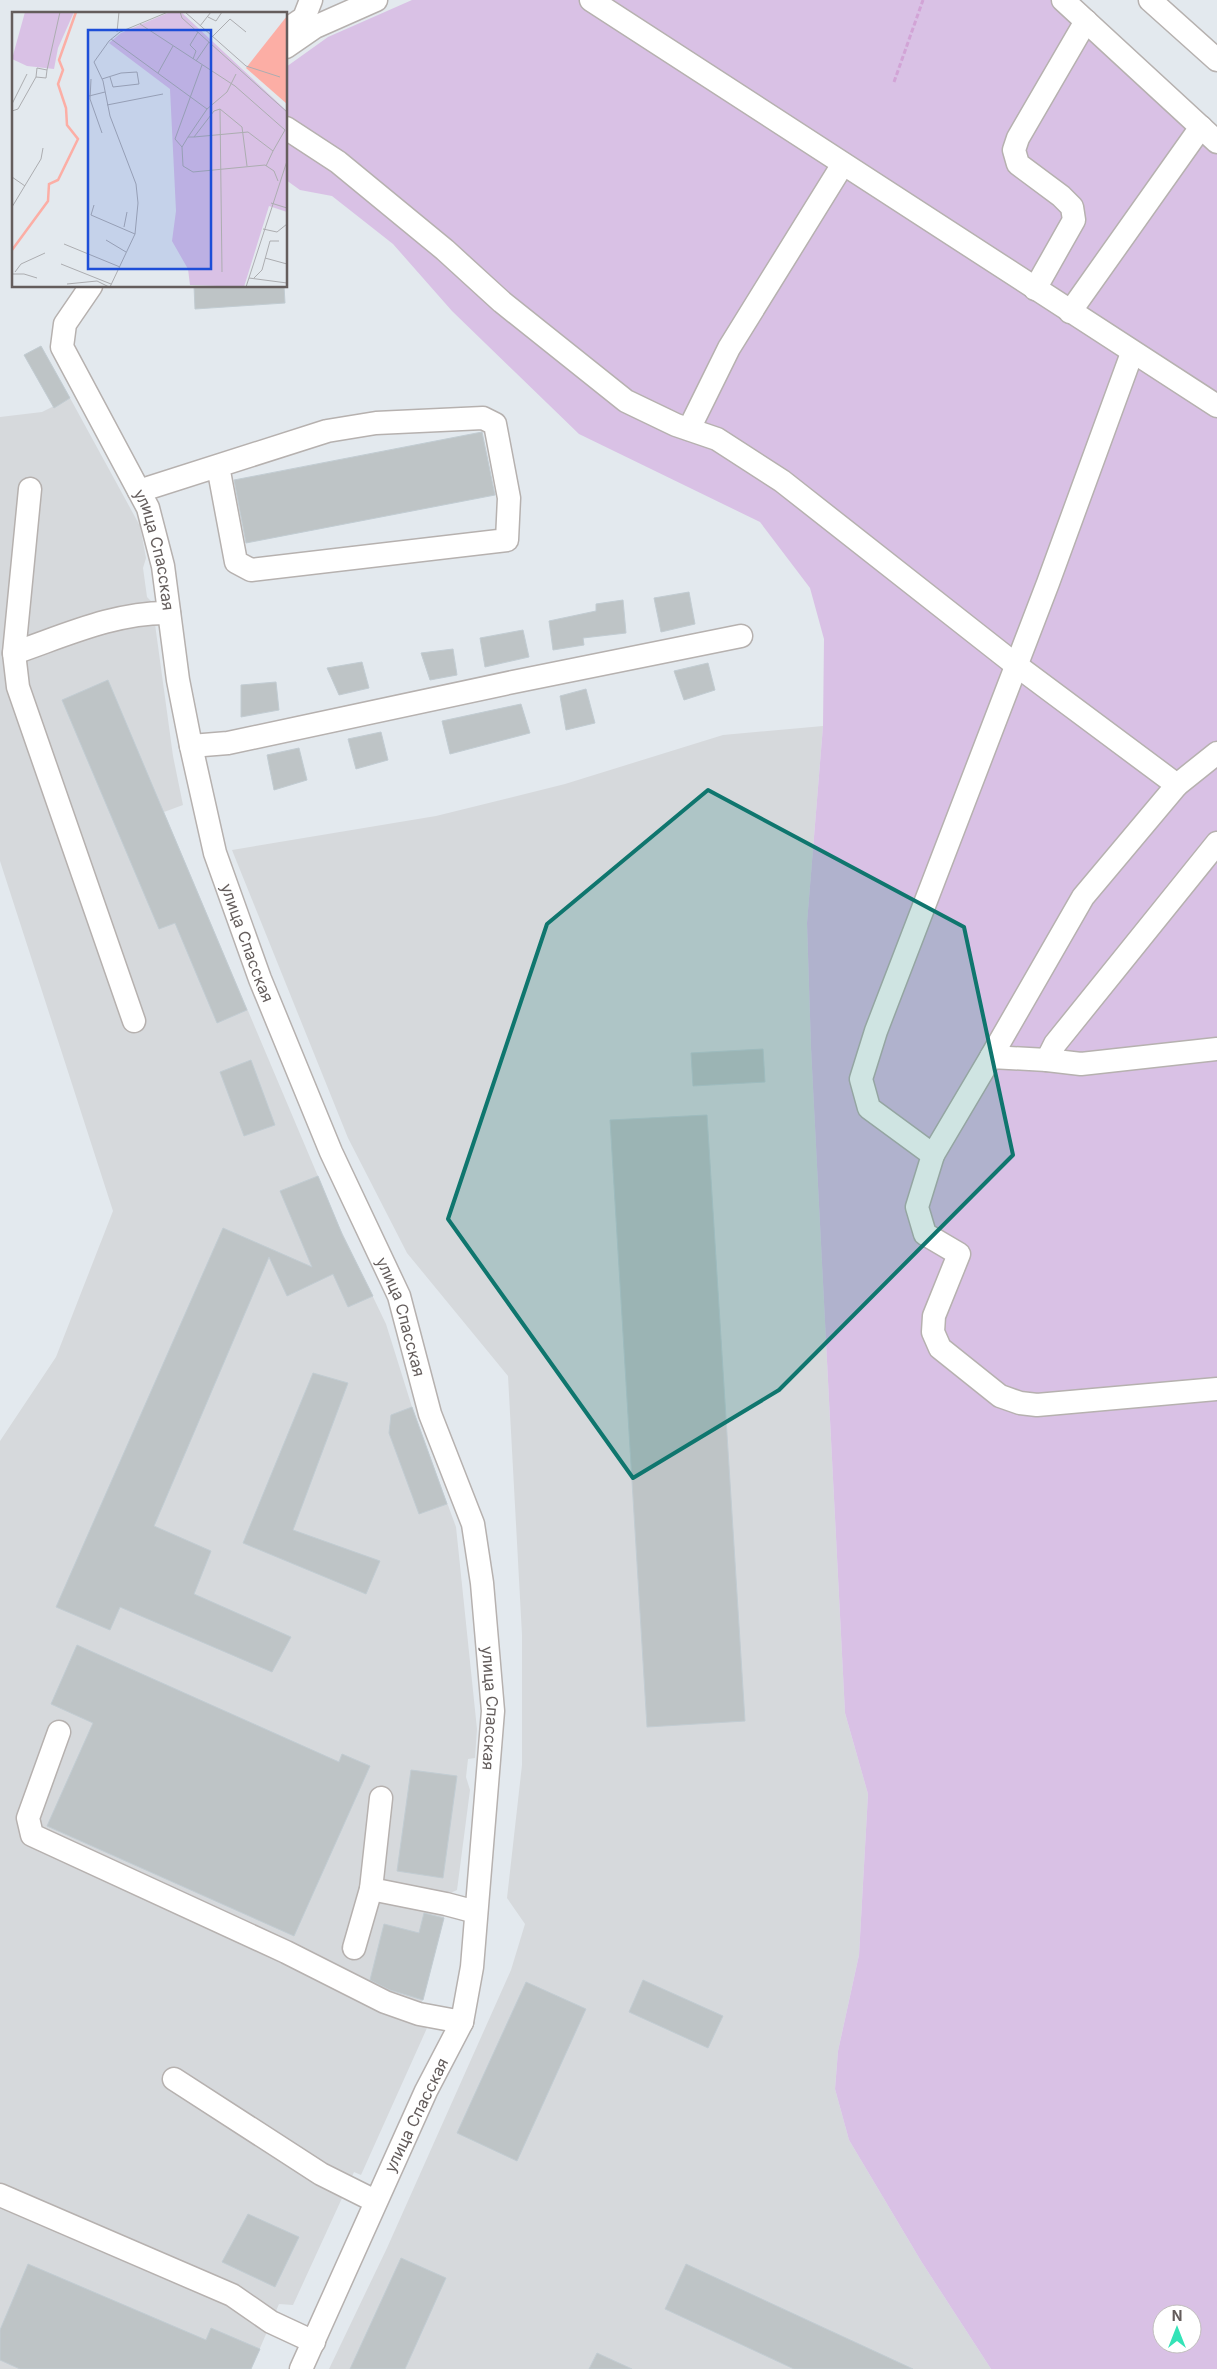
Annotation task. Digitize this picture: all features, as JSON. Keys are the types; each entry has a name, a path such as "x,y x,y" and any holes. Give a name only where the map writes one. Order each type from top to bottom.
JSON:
{"street":[{"path":"288,29 304,18 311,0"},
{"path":"288,46 315,27 376,0"},
{"path":"591,0 1132,353 1217,406"},
{"path":"1063,0 1217,142"},
{"path":"1150,0 1217,60"},
{"path":"1035,289 1074,220 1072,207 1061,196 1018,164 1014,150 1018,138 1086,21"},
{"path":"1070,312 1200,126"},
{"path":"288,129 338,162 445,250 502,302 626,401 689,429 717,439 782,481 1016,665 1177,785"},
{"path":"689,429 729,348 843,164"},
{"name":"улица Спасская","path":"90,288 64,324 62,347 148,508 159,549 178,680 190,746 216,853 260,980 331,1152 399,1296 430,1414 473,1524 482,1583 493,1711 472,1967 462,2022 426,2091 301,2369"},
{"path":"933,1155 869,1108 861,1078 905,953 1016,665 1132,353"},
{"path":"139,491 327,431 376,423 483,418 494,424 500,452 509,498 507,540 251,570 236,562 218,466"},
{"path":"30,489 14,653 18,687 134,1021"},
{"path":"14,653 116,618 169,613"},
{"path":"190,746 228,743 522,680 741,636"},
{"path":"1217,753 1177,785 1083,897 933,1155 917,1208 925,1234 959,1254 934,1316 933,1332 940,1348 1000,1396 1020,1403 1037,1405 1217,1389"},
{"path":"1047,1060 1055,1044 1217,843"},
{"path":"991,1057 1081,1064 1217,1049"},
{"path":"59,1732 28,1818 32,1834 286,1952 385,2002 419,2014 462,2022"},
{"path":"354,1948 371,1889 381,1798"},
{"path":"371,1889 476,1912"},
{"path":"174,2079 320,2174 375,2201"},
{"path":"0,2195 232,2295 271,2322 314,2342"}],"path":[{"path":"894,82 923,0"}],"highlighted area":[{"path":"708,790 964,927 1013,1155 779,1390 633,1478 448,1219 547,924"}],"shaded area":[{"path":"412,0 1075,0 1217,128 1217,2369 991,2369 921,2261 849,2140 835,2089 838,2051 859,1955 868,1794 845,1713 811,1048 807,923 823,726 824,639 810,588 760,522 579,434 452,311 393,244 332,196 300,190 288,181 288,66 328,37"},
{"path":"70,398 140,526 146,558 143,568 147,597 152,602 173,756 183,805 164,812 339,1226 386,1324 412,1407 456,1527 477,1729 475,1758 468,1759 466,1777 470,1790 457,1890 448,1894 444,1918 416,2025 427,2028 361,2175 354,2172 293,2305 279,2304 251,2369 0,2369 0,1441 56,1357 113,1211 0,861 0,417 42,412"},
{"path":"823,726 807,923 811,1048 845,1713 868,1794 859,1955 838,2051 835,2089 849,2140 921,2261 991,2369 329,2369 387,2248 511,1970 525,1924 507,1898 522,1765 522,1635 508,1376 407,1253 348,1138 232,850 436,816 565,784 723,735"}],"building":[{"path":"194,288 284,288 285,303 195,309"},
{"path":"41,346 70,398 54,408 24,355"},
{"path":"482,432 495,495 246,543 234,480"},
{"path":"689,592 695,624 661,632 654,598"},
{"path":"623,600 626,633 583,638 584,645 553,650 549,621 596,611 596,604"},
{"path":"523,630 529,657 485,667 480,638"},
{"path":"453,649 457,675 430,680 421,653"},
{"path":"362,662 369,688 339,695 327,668"},
{"path":"708,663 715,690 684,700 674,671"},
{"path":"108,680 247,1010 217,1023 175,923 159,929 62,700"},
{"path":"276,682 279,710 241,717 241,685"},
{"path":"586,689 595,723 566,730 560,696"},
{"path":"521,704 530,733 450,754 442,721"},
{"path":"381,732 388,760 356,769 348,739"},
{"path":"299,748 307,780 274,790 267,755"},
{"path":"763,1049 765,1082 693,1086 691,1053"},
{"path":"251,1060 275,1125 244,1136 220,1072"},
{"path":"707,1115 745,1721 647,1727 610,1120"},
{"path":"318,1176 342,1234 373,1296 348,1307 333,1274 287,1296 269,1257 154,1526 211,1551 194,1594 291,1637 272,1672 120,1607 110,1630 56,1607 223,1228 312,1267 280,1191"},
{"path":"313,1373 348,1383 293,1530 380,1561 366,1594 243,1543"},
{"path":"412,1407 447,1504 419,1514 389,1433 391,1415"},
{"path":"77,1645 339,1762 342,1754 370,1766 294,1936 47,1826 93,1723 51,1704"},
{"path":"411,1770 457,1776 443,1878 397,1871"},
{"path":"424,1913 444,1918 423,2000 390,1990 370,1980 384,1924 419,1933"},
{"path":"643,1980 723,2016 708,2048 629,2012"},
{"path":"526,1982 586,2009 517,2161 457,2133"},
{"path":"248,2214 299,2237 275,2287 222,2262"},
{"path":"401,2258 446,2278 405,2369 350,2369"},
{"path":"28,2264 206,2340 211,2328 260,2349 251,2369 20,2369 0,2360 0,2330"},
{"path":"686,2264 913,2369 794,2369 665,2309"},
{"path":"597,2353 632,2369 589,2369"}]}
